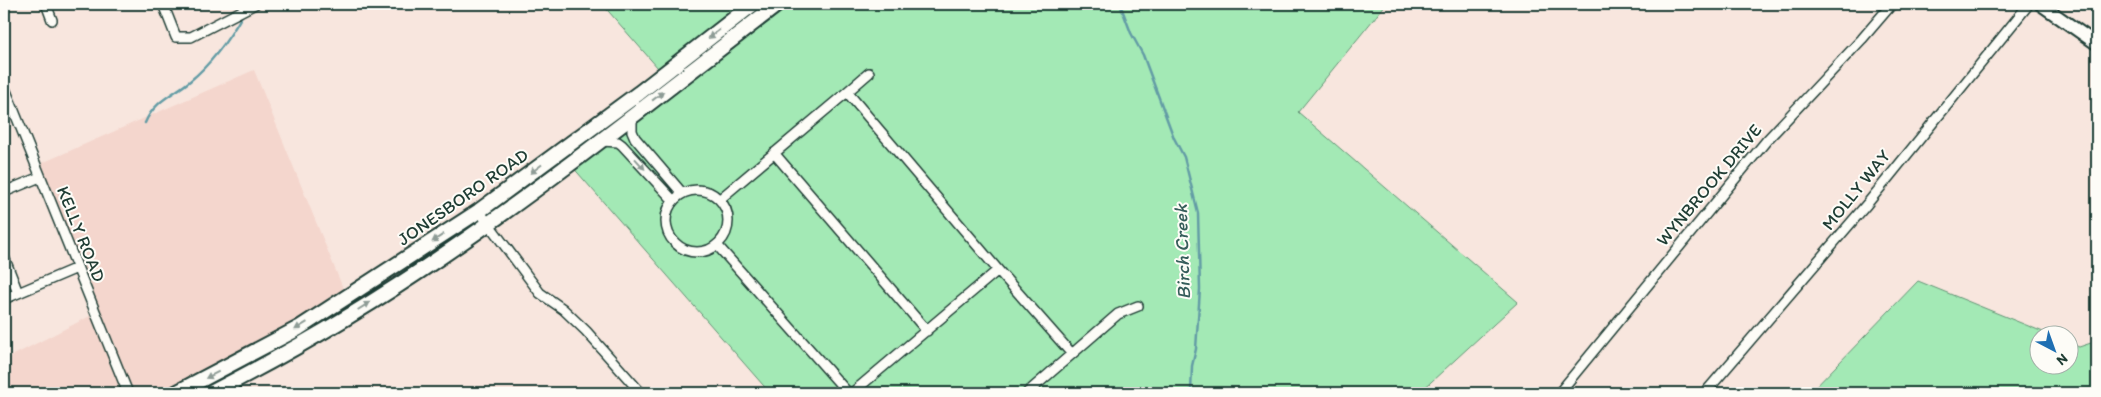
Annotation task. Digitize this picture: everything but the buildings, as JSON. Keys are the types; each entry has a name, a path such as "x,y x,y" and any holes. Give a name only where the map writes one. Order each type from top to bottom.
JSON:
{"main road":[{"name":"JONESBORO ROAD","path":"176,393 299,328 479,211 639,93 753,4"},
{"name":"JONESBORO ROAD","path":"212,393 234,388 441,257 601,140 778,4"}],"street":[{"path":"46,4 52,20"},
{"path":"163,4 176,37 191,36 255,4"},
{"name":"WYNBROOK DRIVE","path":"1559,393 1767,140 1892,4"},
{"name":"MOLLY WAY","path":"1705,393 1867,204 2029,4"},
{"path":"2040,4 2097,44"},
{"path":"720,199 870,73"},
{"name":"KELLY ROAD","path":"4,86 128,393"},
{"path":"847,92 1072,354"},
{"path":"632,116 632,131 635,138 682,193"},
{"path":"601,140 622,144 673,200"},
{"path":"774,153 927,331"},
{"path":"4,192 40,177"},
{"path":"698,189 713,194 720,199 726,207 728,227 724,237 717,244 708,250 688,251 672,239 667,230 667,214 673,200 682,193 698,189"},
{"path":"479,211 540,293 563,309 586,331 641,393"},
{"path":"717,244 850,393 927,331 998,270"},
{"path":"4,257 18,293"},
{"path":"4,299 77,268"},
{"path":"1027,393 1118,314 1138,306"}],"shaded area":[{"path":"254,70 349,303 185,393 4,393 4,360 94,314 33,167"}],"green space":[{"path":"602,4 1386,4 1298,112 1518,302 1419,393 770,393 564,157 665,76"},
{"path":"1918,281 2028,326 2028,374 2078,374 2078,347 2097,341 2097,393 1810,393"}],"waterway":[{"name":"Birch Creek","path":"1120,4 1131,33 1143,55 1174,138 1184,157 1198,213 1200,289 1191,393"},
{"path":"145,123 153,109 190,81 206,66 226,41 243,14"}]}
